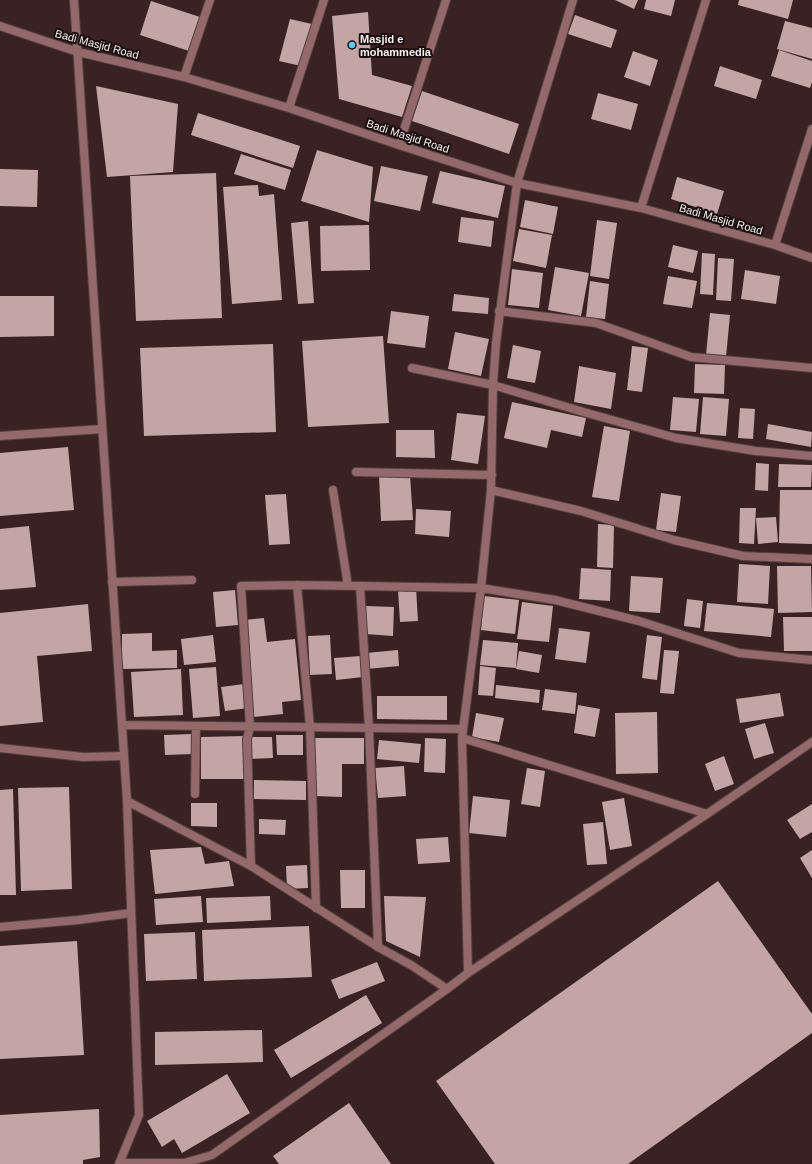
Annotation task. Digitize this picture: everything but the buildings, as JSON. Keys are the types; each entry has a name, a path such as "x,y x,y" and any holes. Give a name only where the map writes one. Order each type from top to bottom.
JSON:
{"street":[{"path":"74,0 127,801 139,1115 120,1164 184,1163 212,1155 468,973 708,814 812,742"},
{"path":"184,77 210,0"},
{"path":"289,108 324,0"},
{"path":"399,145 446,0"},
{"path":"468,973 462,738 481,588 491,490 493,385 500,311 517,183 573,0"},
{"path":"641,208 706,0"},
{"name":"Badi Masjid Road","path":"0,26 78,52 184,77 289,108 517,183 641,208 775,245 812,258"},
{"path":"775,245 812,129"},
{"path":"500,311 596,323 691,356 812,368"},
{"path":"412,368 493,385 676,438 756,451 812,456"},
{"path":"0,436 102,429"},
{"path":"356,472 492,475"},
{"path":"333,490 348,586"},
{"path":"491,490 581,511 674,540 743,556 812,559"},
{"path":"112,582 192,580"},
{"path":"297,585 310,727 316,908"},
{"path":"252,866 247,739 250,727 241,586 297,585 481,588 555,600 639,621 739,653 812,660"},
{"path":"360,586 369,728 378,947"},
{"path":"122,725 463,729"},
{"path":"195,794 196,726"},
{"path":"462,738 708,814"},
{"path":"0,748 83,757 124,756"},
{"path":"127,801 252,866 316,908 378,947 411,965 447,989"},
{"path":"0,927 78,920 131,913"}],"place":[{"name":"Masjid e mohammedia","path":"352,45"}]}
